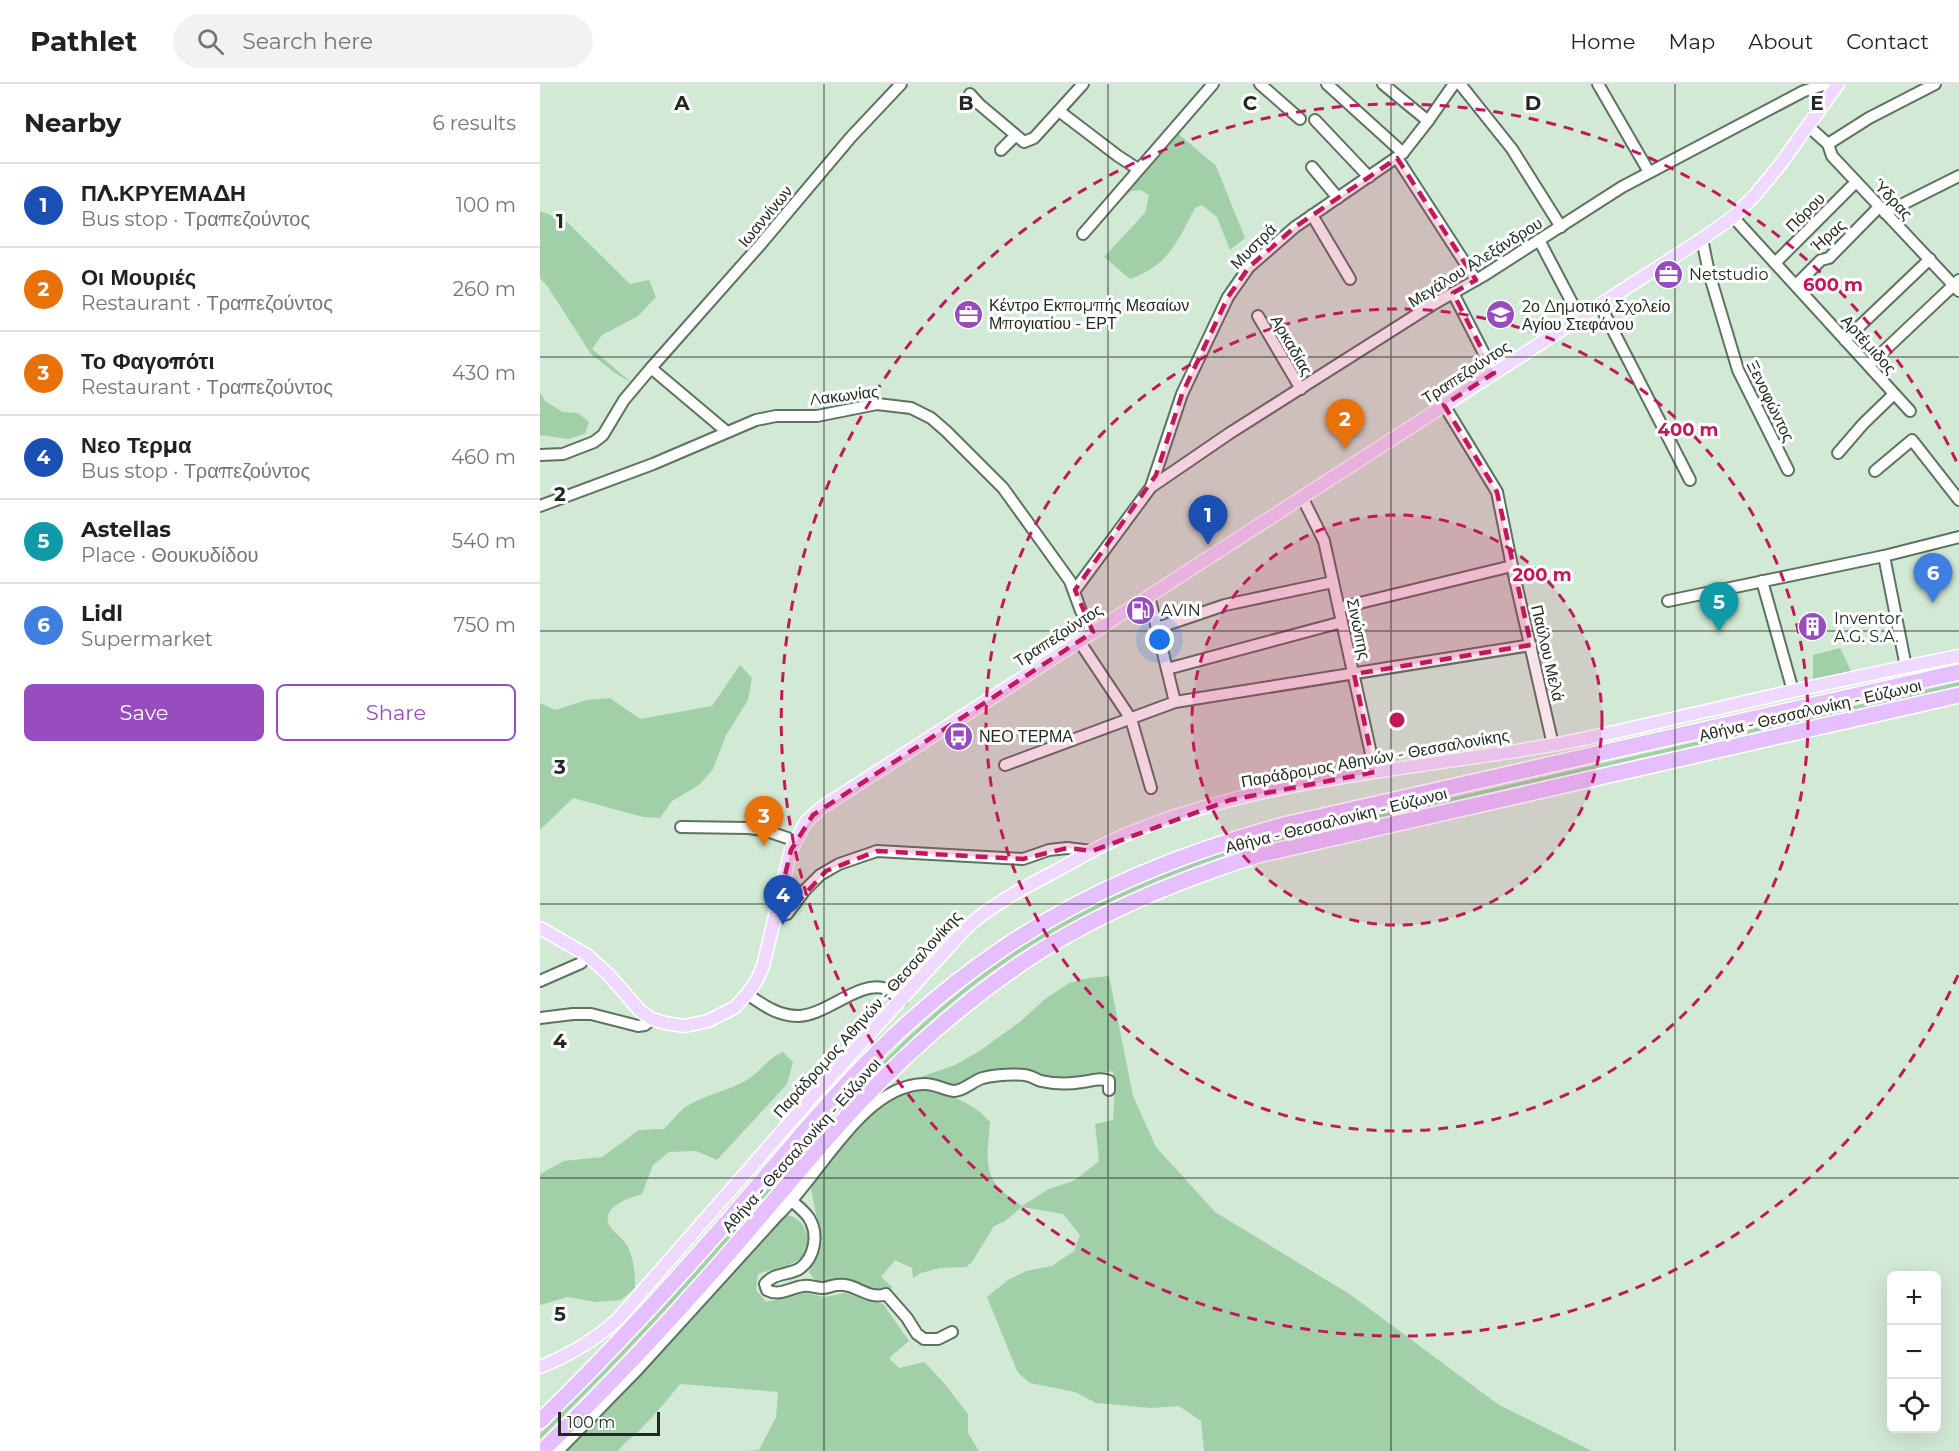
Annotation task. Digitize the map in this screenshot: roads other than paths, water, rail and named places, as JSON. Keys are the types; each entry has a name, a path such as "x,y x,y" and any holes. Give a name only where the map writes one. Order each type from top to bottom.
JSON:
{"highway":[{"name":"Αθήνα - Θεσσαλονίκη - Εύζωνοι","path":"540,1421 668,1289 840,1091 883,1047 943,995 1002,949 1101,892 1149,870 1215,845 1288,824 1959,672"},
{"name":"Αθήνα - Θεσσαλονίκη - Εύζωνοι","path":"542,1451 684,1305 857,1105 898,1064 939,1026 994,982 1082,927 1167,887 1220,866 1258,855 1959,695"}],"main road":[{"name":"Τραπεζούντος","path":"652,1019 675,1025 696,1025 734,1008 747,994 763,966 791,850 806,822 830,801 1733,217 1779,166 1838,84"},
{"name":"Παράδρομος Αθηνών - Θεσσαλονίκης","path":"540,1367 577,1351 618,1319 783,1130 978,917 1014,893 1092,851 1127,834 1230,800 1304,784 1553,745 1959,656"},
{"path":"540,928 587,955 609,975 640,1011 652,1019"}],"street":[{"name":"Ιωαννίνων","path":"540,455 579,449 603,435 624,400 651,368 760,245 851,137 901,84"},
{"path":"970,94 1024,142 1034,138 1083,84"},
{"path":"1083,234 1213,84"},
{"path":"1260,84 1300,119"},
{"path":"1327,84 1400,156 1476,280"},
{"path":"1383,84 1428,121"},
{"name":"Μυστρά","path":"1150,487 1182,394 1228,297 1249,267 1286,234 1400,156 1448,95 1454,84"},
{"path":"1448,95 1461,84 1512,149 1562,227"},
{"path":"1598,84 1649,172"},
{"name":"Μεγάλου Αλεξάνδρου","path":"1150,487 1453,293 1649,172 1803,88 1827,84"},
{"path":"1828,144 1869,118 1935,84"},
{"path":"1059,111 1138,169"},
{"path":"1315,120 1370,177"},
{"name":"Ύδρας","path":"1808,126 1828,144 1833,156 1882,210 1957,285"},
{"path":"1001,150 1015,136"},
{"path":"1312,167 1338,198"},
{"name":"Ήρας","path":"1796,285 1821,260 1829,258 1882,210 1959,176"},
{"name":"Πόρου","path":"1775,263 1856,182"},
{"path":"1312,215 1350,279"},
{"name":"Αρτέμιδος","path":"1733,217 1910,411"},
{"name":"Ξενοφώντος","path":"1702,239 1709,273 1738,370 1788,470"},
{"path":"1539,240 1580,318"},
{"path":"1845,340 1930,259"},
{"path":"1869,365 1957,285"},
{"path":"1453,293 1494,373"},
{"path":"1600,305 1690,480"},
{"name":"Αρκαδίας","path":"1258,316 1301,389"},
{"path":"651,368 728,432"},
{"path":"1838,453 1863,424 1894,394"},
{"name":"Λακωνίας","path":"540,506 652,464 756,420 776,416 817,416 877,404 911,408 931,418 1003,488 1070,581 1093,632"},
{"name":"Παύλου Μελά","path":"1444,405 1497,492 1553,745"},
{"path":"1875,471 1912,440 1959,500"},
{"path":"1075,590 1150,487"},
{"name":"Σινώπης","path":"1302,497 1324,541 1375,772"},
{"path":"1668,601 1884,556 1959,537"},
{"path":"1884,556 1906,667"},
{"path":"1339,608 1512,567"},
{"path":"1762,581 1793,691"},
{"path":"1157,628 1225,605 1334,582"},
{"path":"1149,596 1175,702"},
{"path":"1167,669 1342,622"},
{"path":"1079,641 1131,719 1151,788"},
{"path":"1005,765 1175,702 1531,645"},
{"path":"681,827 750,828 764,830 796,841"},
{"path":"775,917 787,914 810,884 826,871 877,851 1023,859 1049,850 1067,848 1092,851"},
{"path":"540,981 580,963 587,955"},
{"path":"747,994 775,1012 800,1016 810,1014 871,988 884,989 902,1000"},
{"path":"540,1018 591,1014 638,1026 645,1025 652,1019"},
{"path":"558,1451 639,1368 778,1215 793,1202 832,1151 869,1109 888,1094 910,1086 924,1084 955,1090 984,1077 1028,1075 1041,1081 1071,1083 1104,1079 1108,1081 1109,1090"},
{"path":"793,1202 812,1222 814,1247 799,1269 768,1279 765,1284 767,1290 777,1293 804,1286 825,1288 845,1285 879,1297 886,1294 907,1318 917,1334 924,1339 938,1339 952,1332"}],"place":[{"name":"Netstudio","path":"1668,274"},
{"name":"Κέντρο Εκπομπής Μεσαίων Μπογιατίου - ΕΡΤ","path":"968,314"},
{"name":"2ο Δημοτικό Σχολείο Αγίου Στεφάνου","path":"1501,315"},
{"name":"Οι Μουριές","path":"1345,449"},
{"name":"ΠΛ.ΚΡΥΕΜΑΔΗ","path":"1208,545"},
{"name":"Lidl","path":"1933,603"},
{"name":"AVIN","path":"1140,610"},
{"name":"Inventor A.G. S.A.","path":"1813,627"},
{"name":"Astellas","path":"1719,632"},
{"name":"ΝΕΟ ΤΕΡΜΑ","path":"958,736"},
{"name":"Το Φαγοπότι","path":"764,846"},
{"name":"Νεο Τερμα","path":"783,925"}]}
